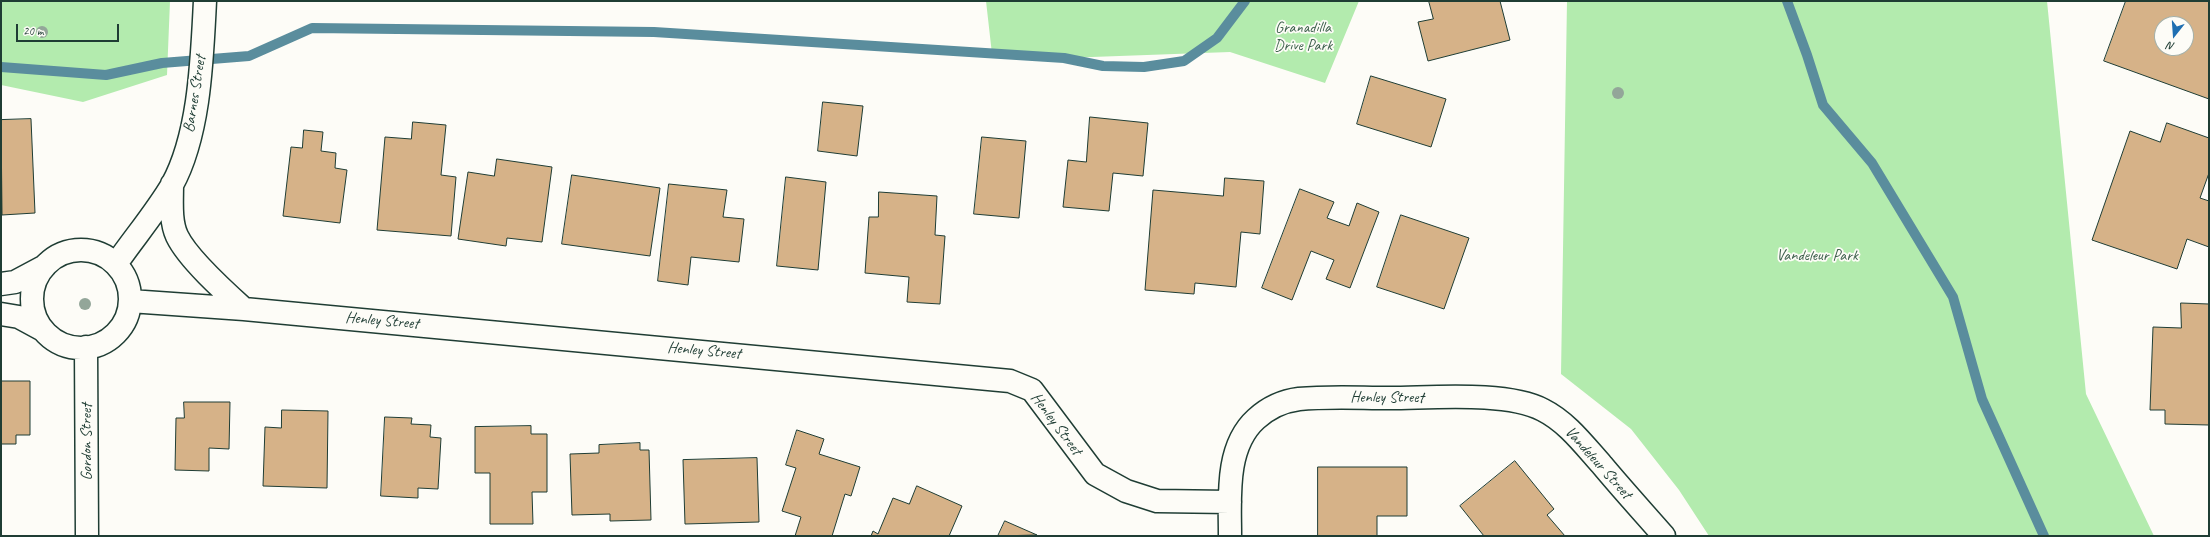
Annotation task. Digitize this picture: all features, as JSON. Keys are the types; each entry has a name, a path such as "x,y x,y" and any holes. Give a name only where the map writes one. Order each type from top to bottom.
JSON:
{"street":[{"name":"Barnes Street","path":"116,264 172,184 189,138 196,107 203,40 205,1"},
{"name":"Barnes Street","path":"172,184 172,211 177,236 216,284 244,309"},
{"path":"1,284 15,282 45,266 59,255 75,250 93,251 116,264 126,279 130,301 125,321 114,335 100,344 86,347 65,345 49,336 43,330 19,317 1,314"},
{"path":"43,330 35,315 32,298 35,280 45,266"},
{"name":"Henley Street","path":"130,301 244,309 1010,381 1032,390 1095,474 1126,492 1158,501 1230,502"},
{"name":"Gordon Street","path":"86,347 87,536"},
{"name":"Henley Street","path":"1230,536 1230,502 1233,466 1238,442 1256,419 1277,404 1299,399 1490,398 1523,402"},
{"name":"Vandeleur Street","path":"1523,402 1544,410 1569,428 1664,536"}],"green space":[{"path":"1,1 170,1 167,75 83,102 1,85"},
{"name":"Granadilla Drive Park","path":"986,1 1359,1 1325,83 1230,52 1064,58 992,54"},
{"name":"Vandeleur Park","path":"1567,1 2047,1 2086,394 2154,536 1709,536 1679,490 1631,429 1561,374"}],"building":[{"path":"1429,1 1500,1 1510,40 1428,61 1418,22 1433,19"},
{"path":"2126,1 2209,1 2209,99 2104,61"},
{"path":"1371,76 1446,99 1431,147 1357,124"},
{"path":"823,102 863,106 857,156 818,151"},
{"path":"1090,117 1148,123 1143,176 1113,173 1109,211 1063,207 1068,160 1086,162"},
{"path":"31,119 35,213 2,215 1,120"},
{"path":"413,122 446,125 441,175 456,177 451,236 377,230 385,137 411,139"},
{"path":"2167,123 2209,138 2209,173 2200,198 2209,201 2209,247 2187,239 2177,269 2092,240 2130,131 2160,142"},
{"path":"304,130 323,132 321,151 336,153 335,168 347,170 340,223 283,216 291,147 302,148"},
{"path":"982,137 1026,141 1019,218 974,214"},
{"path":"497,159 552,167 542,242 507,238 506,246 458,239 468,172 494,176"},
{"path":"572,175 660,188 650,256 562,244"},
{"path":"786,177 826,182 818,270 777,266"},
{"path":"1225,178 1264,181 1260,234 1241,232 1236,287 1195,283 1194,294 1145,290 1153,190 1223,196"},
{"path":"669,184 727,190 723,217 744,219 739,262 691,257 688,285 658,281"},
{"path":"1300,189 1334,202 1327,218 1349,226 1357,203 1379,212 1350,288 1326,279 1334,260 1311,251 1292,300 1262,288"},
{"path":"879,192 937,196 935,235 945,236 940,304 907,302 909,277 865,273 869,217 878,217"},
{"path":"1401,215 1469,238 1444,309 1377,287"},
{"path":"2181,303 2209,304 2209,425 2165,424 2165,410 2150,410 2153,327 2181,328"},
{"path":"1,381 30,381 30,435 16,435 16,444 1,444"},
{"path":"184,402 230,402 229,449 209,448 209,471 175,470 176,418 184,418"},
{"path":"282,410 328,411 327,488 263,486 265,427 281,428"},
{"path":"385,417 412,418 411,424 431,425 430,437 441,438 438,489 418,488 418,498 381,496"},
{"path":"531,426 531,434 547,434 547,492 532,492 533,524 490,524 490,473 475,473 475,427"},
{"path":"797,430 824,439 819,454 860,467 851,496 845,494 832,536 795,536 801,517 782,511 796,468 786,465"},
{"path":"640,443 640,450 649,450 651,520 610,521 610,514 572,515 570,454 599,453 599,445"},
{"path":"757,458 759,522 685,524 683,460"},
{"path":"1515,461 1554,509 1547,515 1565,536 1484,536 1460,506"},
{"path":"1318,467 1407,467 1407,516 1377,516 1377,536 1318,536"},
{"path":"917,486 962,506 949,536 871,536 873,531 878,534 893,498 909,504"},
{"path":"1005,521 1037,535 998,536"}],"waterway":[{"path":"1,67 106,75 162,63 249,56 312,28 654,32 1064,58 1103,66 1144,67 1184,61 1217,38 1245,1"},
{"path":"1787,1 1807,55 1823,105 1872,163 1953,297 1982,399 2044,536"}]}
